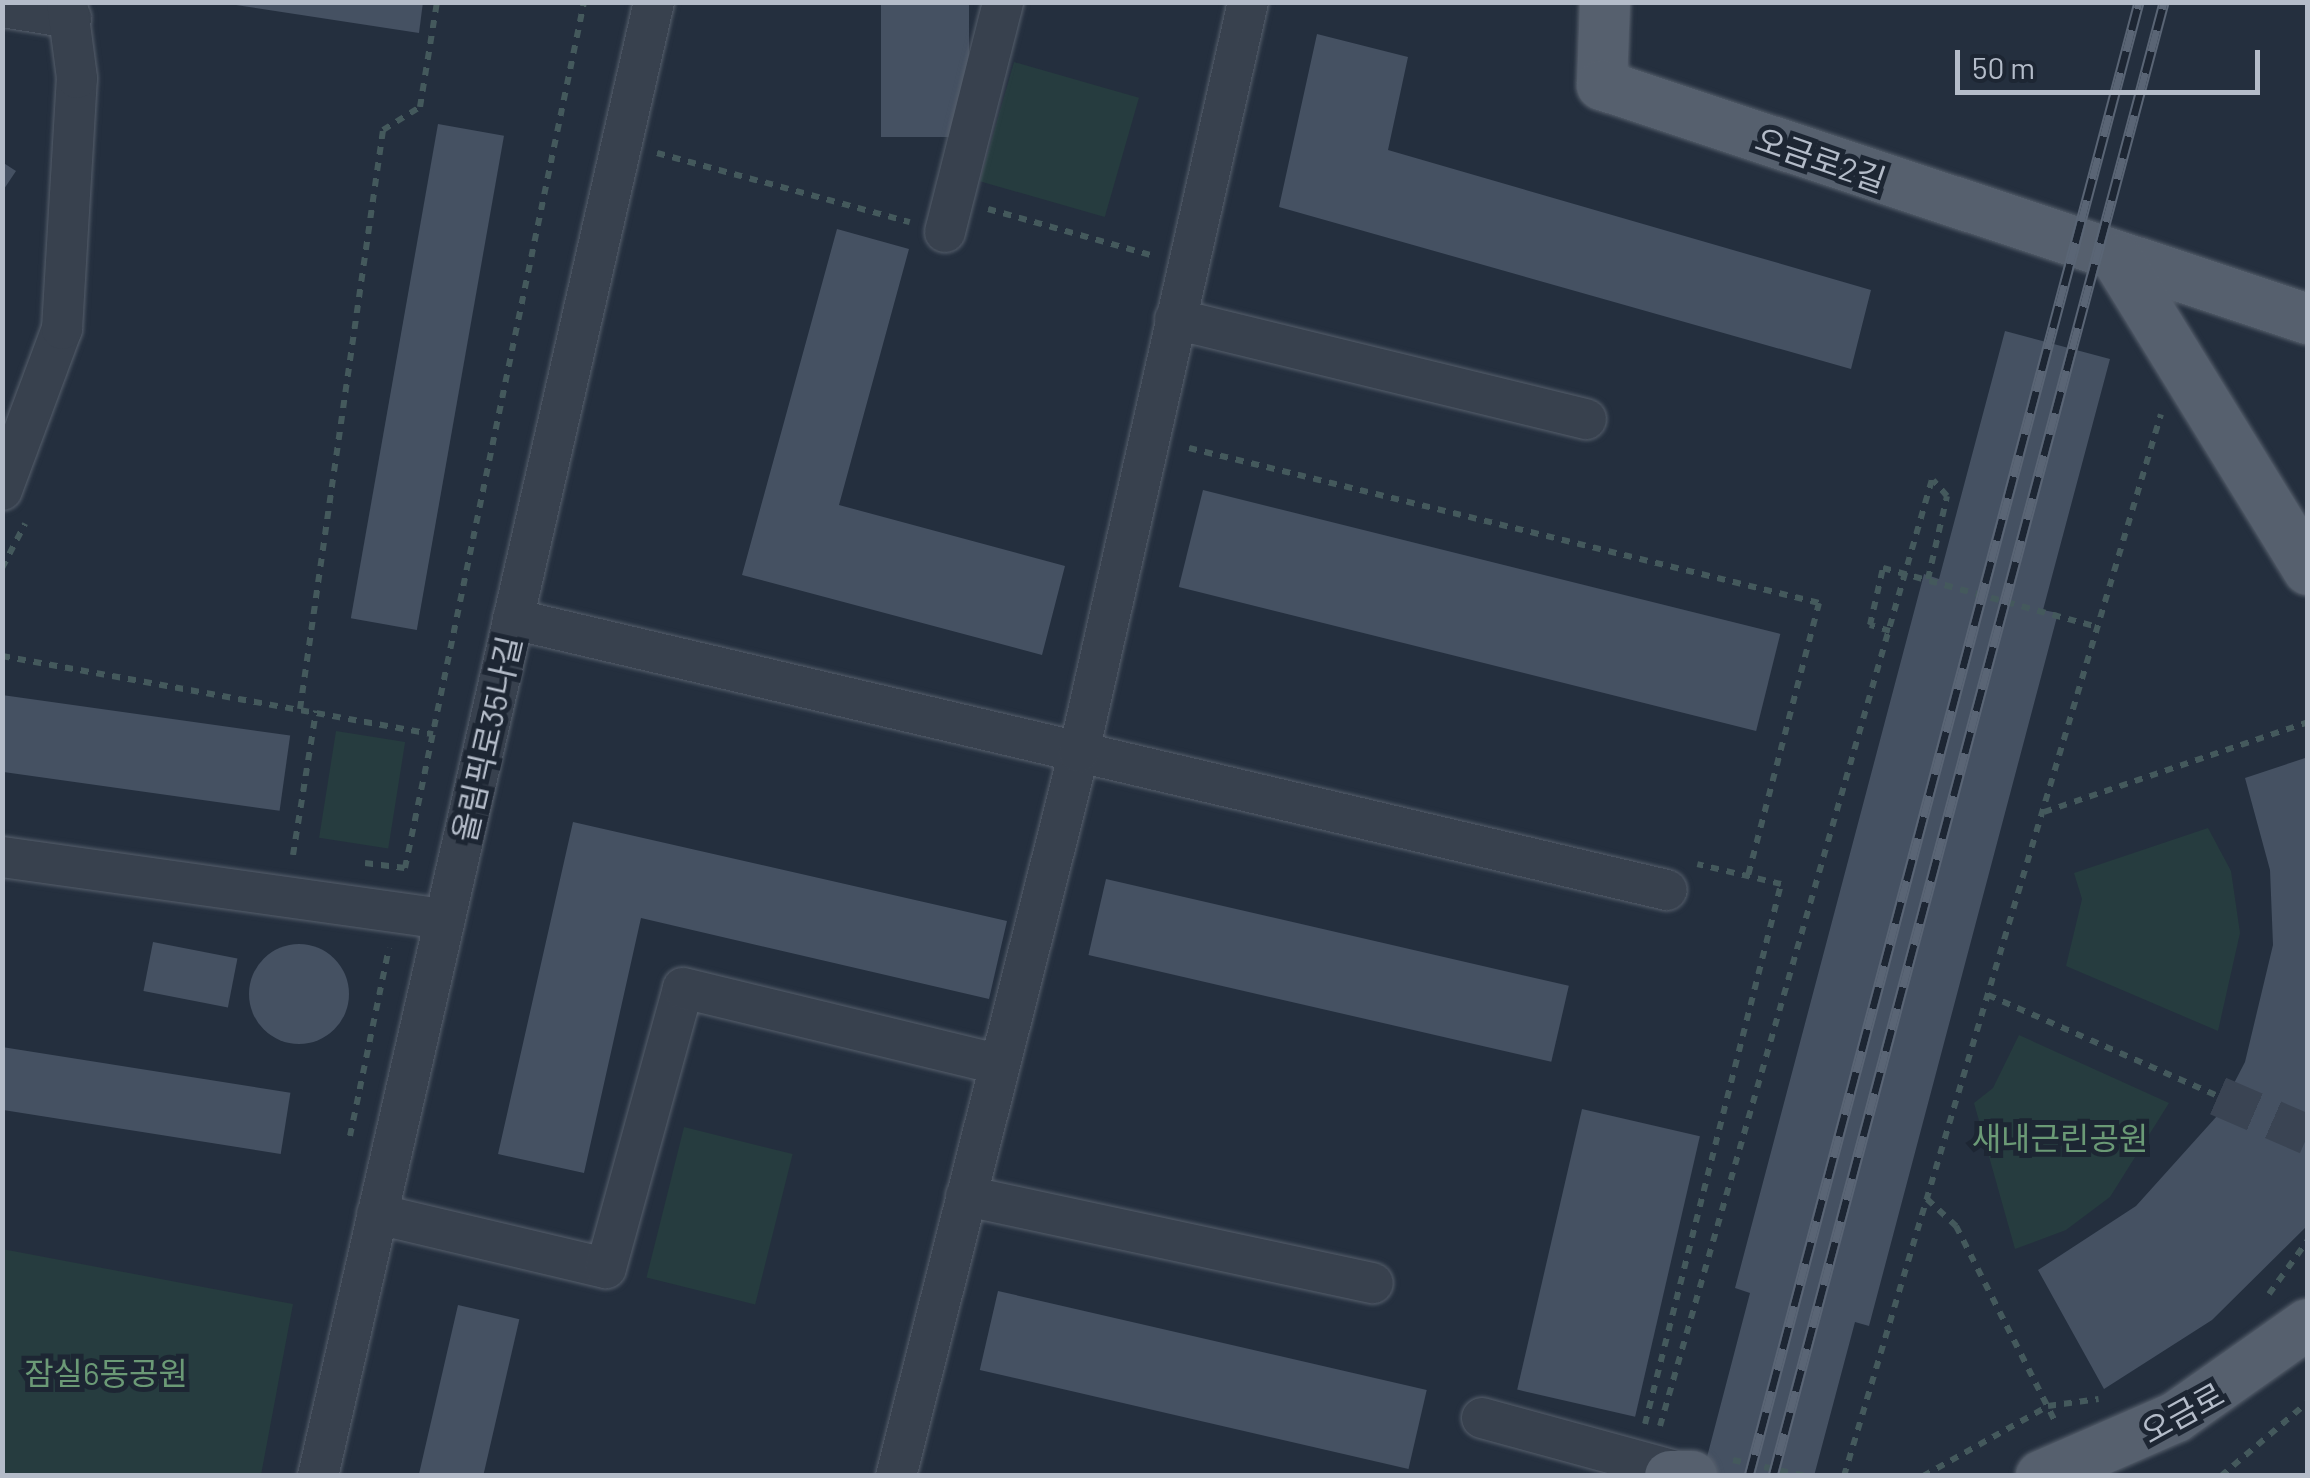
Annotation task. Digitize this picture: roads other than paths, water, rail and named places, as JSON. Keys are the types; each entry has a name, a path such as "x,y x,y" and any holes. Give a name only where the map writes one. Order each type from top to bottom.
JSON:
{"main road":[{"name":"오금로2길","path":"1605,2 1602,85 2117,259"},
{"path":"2117,259 2308,319"},
{"path":"2117,259 2176,364 2308,570"},
{"name":"오금로","path":"2059,1469 2234,1384 2308,1324"}],"street":[{"name":"올림픽로35나길","path":"318,1476 654,2"},
{"path":"949,215 1003,2"},
{"path":"896,1476 996,1064 1078,752 1248,2"},
{"path":"2,8 69,10 76,190 62,329 2,490"},
{"path":"1175,318 1586,419"},
{"path":"513,619 1667,890"},
{"path":"2,857 445,919"},
{"path":"377,1214 606,1268 684,988 996,1064"},
{"path":"966,1196 1373,1283"},
{"path":"1482,1418 1666,1461"}],"tunnel":[{"path":"2218,1096 2308,1135"}],"railway":[{"path":"1749,1476 2139,2"},
{"path":"1773,1476 2164,2"}],"park label":[{"name":"새내근린공원","path":"2060,1137"},
{"name":"잠실6동공원","path":"106,1372"}]}
